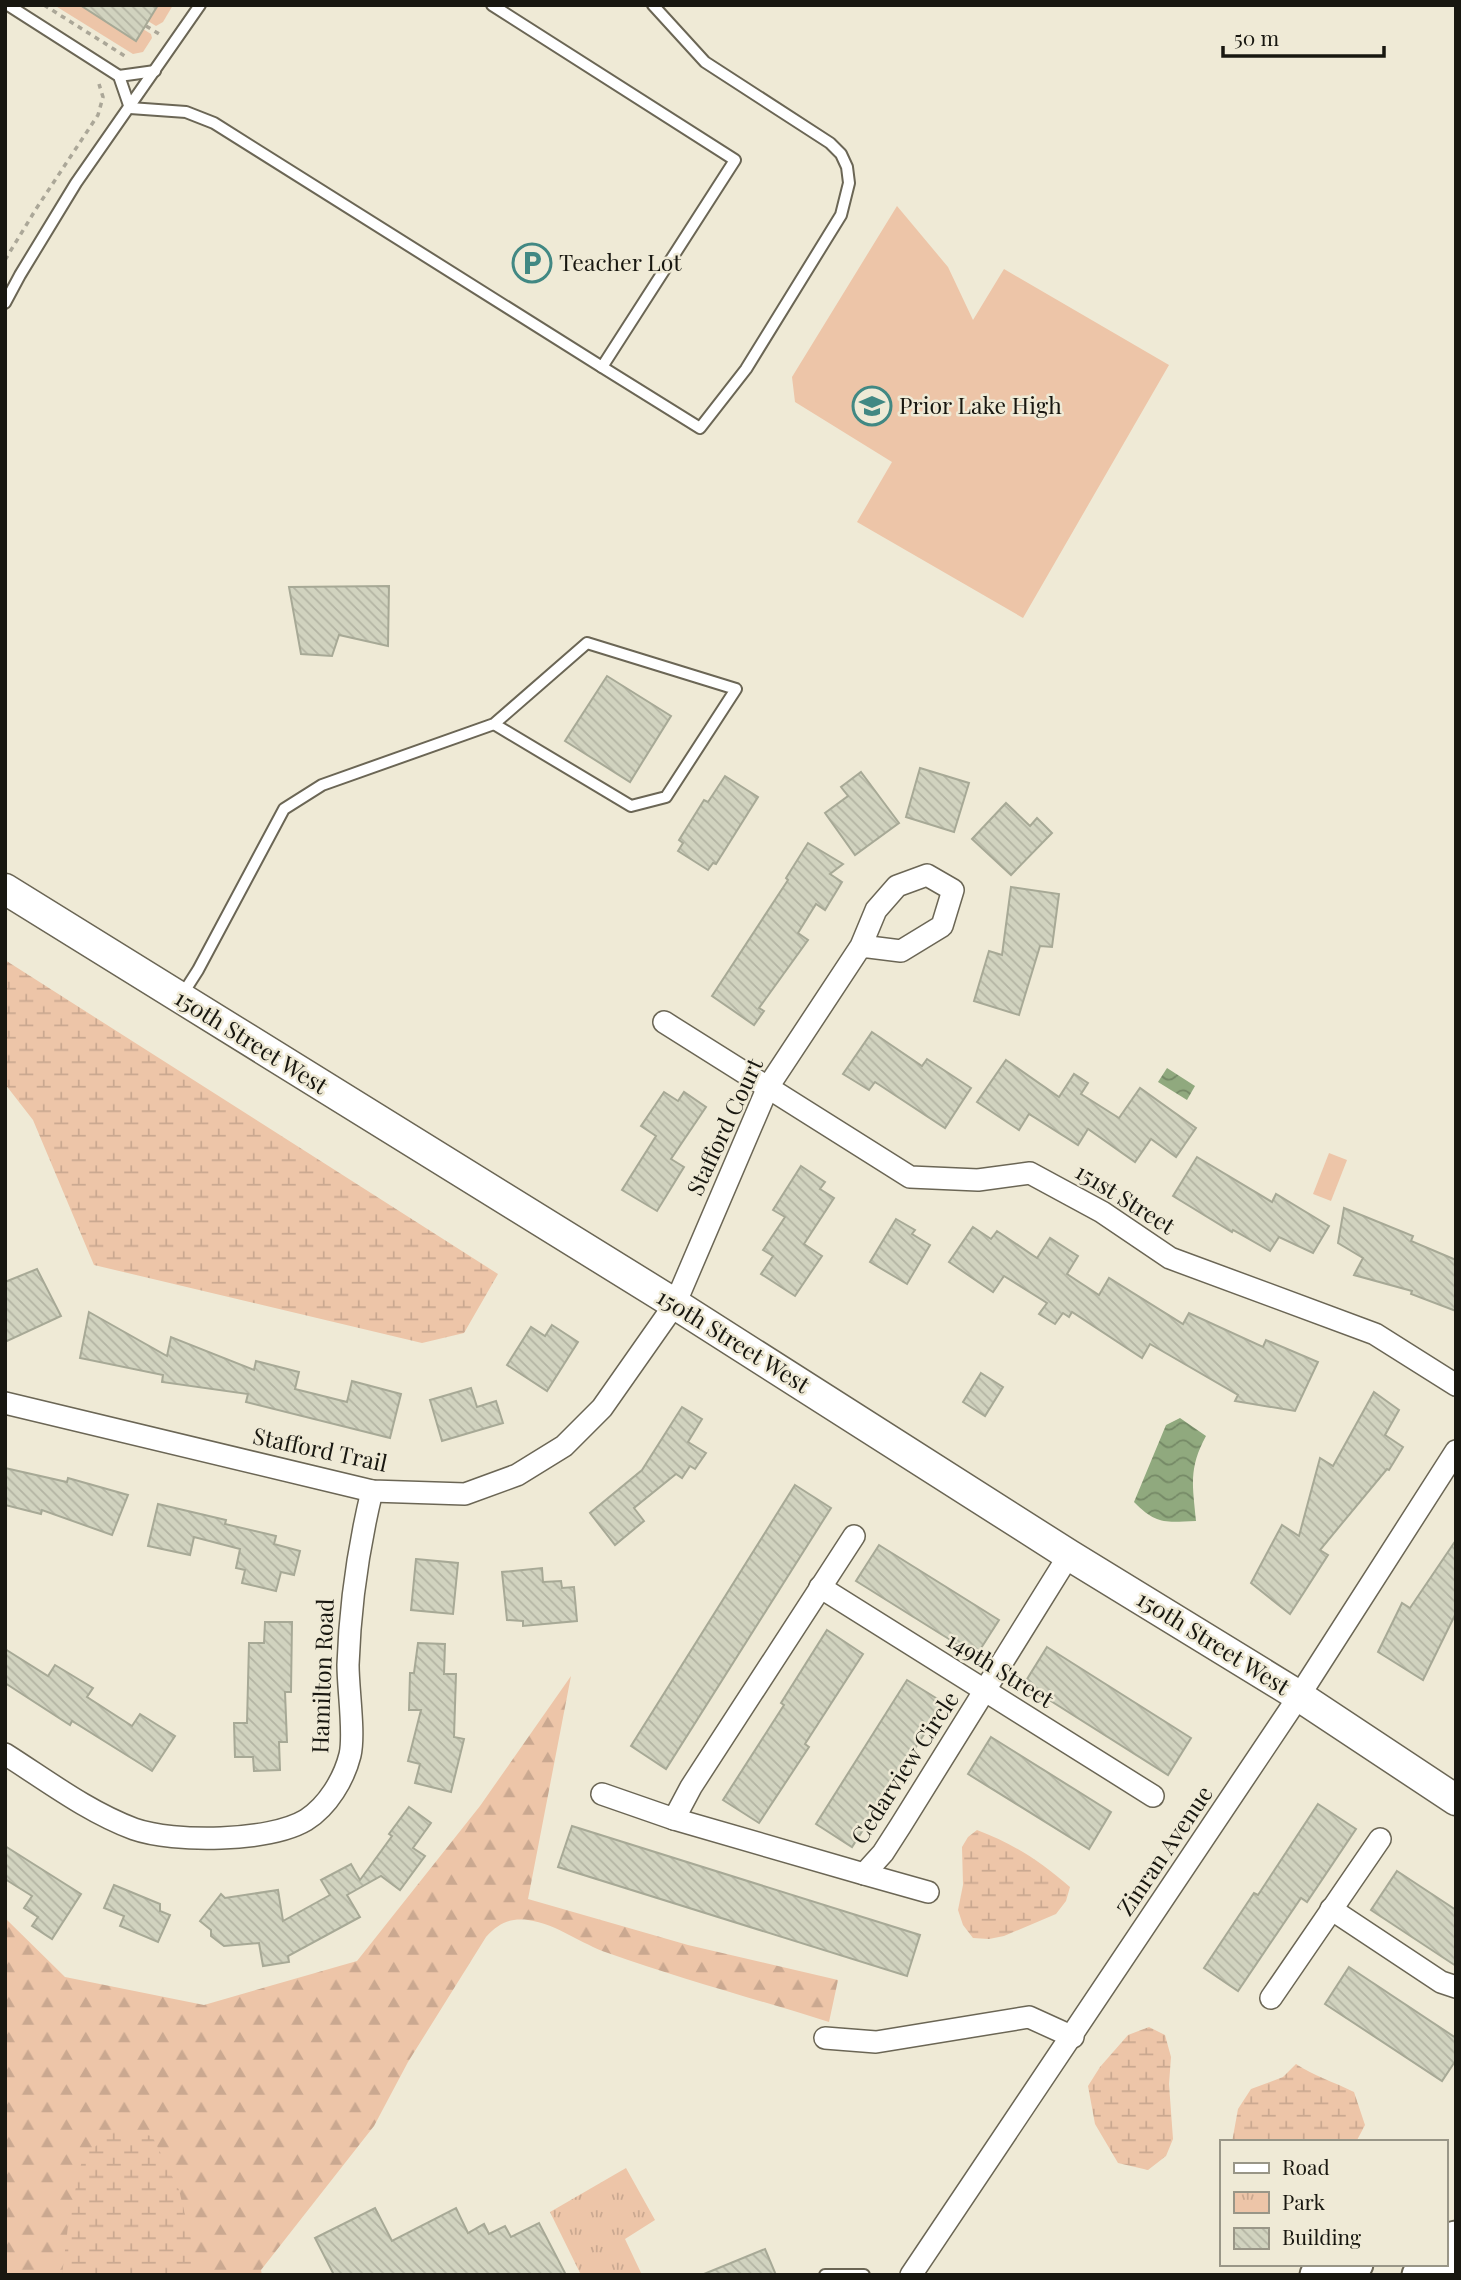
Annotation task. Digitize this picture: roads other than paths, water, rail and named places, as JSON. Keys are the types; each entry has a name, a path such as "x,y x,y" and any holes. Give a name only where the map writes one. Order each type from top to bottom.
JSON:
{"main road":[{"path":"1317,2275 1349,2266"},
{"path":"1419,2275 1456,2266"}],"street":[{"name":"150th Street West","path":"5,889 675,1304 1069,1555 1299,1696 1456,1800"},
{"name":"Stafford Court","path":"675,1304 768,1087 861,946"},
{"name":"151st Street","path":"664,1022 911,1177 978,1180 1030,1173 1102,1212 1170,1258 1375,1334 1456,1385"},
{"name":"Stafford Trail","path":"5,1403 372,1491 465,1494 517,1475 564,1446 602,1408 675,1304"},
{"name":"Zinran Avenue","path":"911,2275 1299,1696 1456,1451"},
{"name":"Hamilton Road","path":"5,1754 97,1811 134,1829 168,1838 205,1839 279,1831 306,1819 328,1799 342,1776 351,1753 348,1669 350,1615 359,1545 372,1491"},
{"path":"674,1819 691,1787 854,1536"},
{"name":"Cedarview Circle","path":"602,1794 674,1819 864,1874 883,1853 1069,1555"},
{"name":"149th Street","path":"820,1587 1153,1796"},
{"path":"1271,1998 1380,1839"},
{"path":"864,1874 928,1892"},
{"path":"1331,1909 1441,1982 1456,1987"},
{"path":"825,2038 876,2042 1029,2017 1073,2037"}],"lane":[{"path":"8,5 119,76 130,108"},
{"path":"5,303 76,183 200,5"},
{"path":"492,5 735,160 602,367"},
{"path":"130,108 186,112 215,123 700,428 746,369 841,215 849,183 847,167 841,154 830,143 705,62 653,5"},
{"path":"119,76 155,71"},
{"path":"180,998 198,971 284,809 322,785 494,723 587,643 736,689 666,797 631,806 494,723"},
{"path":"825,2275 864,2275"}],"water":[{"path":"1167,1068 1195,1086 1187,1100 1158,1082"},
{"path":"1180,1418 1206,1436 1194,1468 1196,1521 1176,1522 1155,1518 1134,1502 1166,1425"}],"place":[{"name":"Teacher Lot","path":"532,263"},
{"name":"Prior Lake High","path":"872,406"}]}
